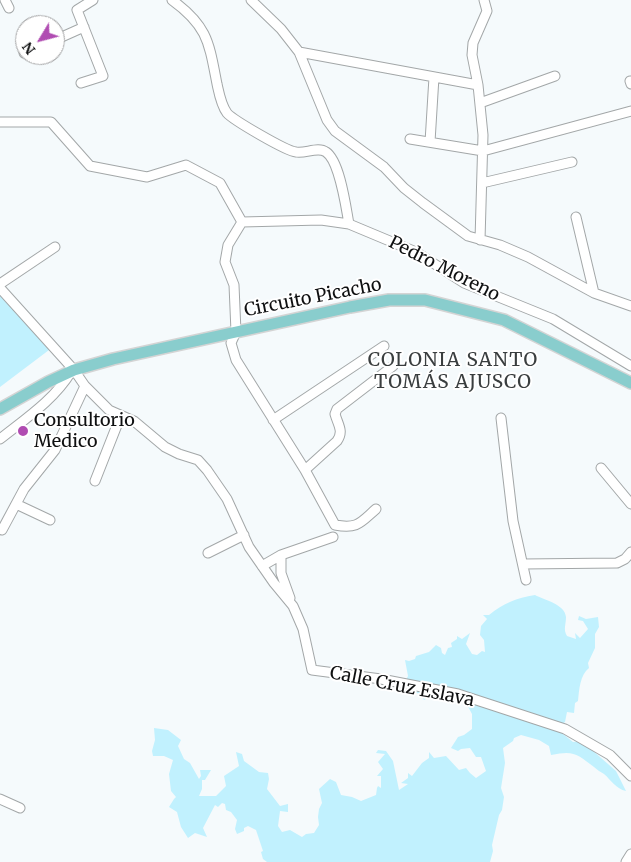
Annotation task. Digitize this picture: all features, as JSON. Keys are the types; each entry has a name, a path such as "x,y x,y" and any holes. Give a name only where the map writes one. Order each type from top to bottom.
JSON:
{"main road":[{"name":"Circuito Picacho","path":"0,409 48,382 73,371 112,359 350,306 389,300 425,300 504,320 631,383"}],"street":[{"path":"81,84 103,76 77,10 93,0"},
{"path":"172,0 187,10 205,34 221,101 227,113 250,128 296,152 320,150 326,152 332,159 342,187 348,224"},
{"path":"251,0 281,29 299,52 327,120 335,131 384,167 404,188 468,236 500,245 528,257 594,293 631,306"},
{"path":"480,240 483,151 478,85 472,55 473,43 487,11 484,0"},
{"path":"65,36 84,27"},
{"path":"299,52 478,85"},
{"path":"480,103 555,76"},
{"path":"430,142 434,77"},
{"path":"410,139 483,151 631,111"},
{"path":"0,122 51,122 90,166 147,176 186,165 220,183 242,222 228,245 226,262 234,285 236,332 231,343 236,360 305,470 335,525 357,526 376,509"},
{"path":"482,183 572,162"},
{"path":"576,217 594,293"},
{"name":"Pedro Moreno","path":"242,222 321,220 348,224 416,252 464,283 553,319 631,366"},
{"path":"0,284 54,247"},
{"name":"Calle Cruz Eslava","path":"0,288 85,386 109,410 134,421 165,447 198,460 227,499 249,547 293,606 303,629 312,670 381,679 458,694 565,729 610,755 631,776"},
{"path":"273,420 384,346"},
{"path":"305,470 341,436 342,430 334,414 337,409 394,366"},
{"path":"0,439 55,394 73,371"},
{"path":"2,530 24,489 55,450 85,386"},
{"path":"95,481 121,415"},
{"path":"501,418 512,521 526,580"},
{"path":"601,468 631,504"},
{"path":"16,504 50,520"},
{"path":"208,553 244,535"},
{"path":"262,566 281,555 333,537"},
{"path":"523,564 616,563 625,559 631,552"},
{"path":"281,555 281,573 293,606"},
{"path":"0,799 20,808"},
{"path":"626,862 631,854"}],"shaded area":[{"path":"0,288 53,347 0,387"},
{"path":"535,595 554,603 562,609 566,617 565,629 567,636 576,639 575,633 580,638 588,629 583,621 578,620 579,616 586,619 598,617 599,627 595,634 595,648 588,663 589,668 582,679 574,713 567,712 565,722 562,724 564,728 563,734 573,742 585,741 589,737 592,750 616,771 626,791 616,786 604,774 579,756 570,753 551,755 549,746 539,740 521,735 514,738 513,741 503,748 505,763 501,788 504,797 492,845 493,851 490,862 267,862 263,859 261,852 263,851 256,830 248,826 244,828 244,831 237,834 235,829 237,820 231,812 226,810 225,804 222,803 218,807 215,805 203,828 207,837 195,833 188,838 181,827 177,812 169,807 176,797 171,791 169,774 173,760 164,756 153,756 154,728 168,730 181,740 178,746 184,759 190,763 199,779 201,776 200,770 211,770 205,780 202,780 202,789 199,796 216,796 226,786 224,776 239,766 236,752 242,754 244,761 259,772 268,773 267,789 280,806 288,804 288,812 280,811 278,826 282,832 290,830 302,837 306,834 314,833 319,825 319,809 322,803 319,789 330,779 336,782 341,795 361,801 376,795 378,786 381,788 381,776 377,776 383,769 378,762 385,754 376,753 378,750 386,751 393,761 399,790 408,784 401,783 408,778 408,773 412,776 422,763 429,758 429,752 434,758 446,756 459,770 466,768 476,778 486,771 481,757 476,757 470,748 458,751 451,748 458,737 472,729 472,714 465,701 451,697 440,700 441,694 424,700 420,694 414,692 406,680 408,676 405,660 415,659 416,656 429,652 436,645 441,648 442,653 445,655 448,648 452,647 451,643 457,639 457,636 462,639 470,633 466,644 472,654 477,655 482,651 485,652 484,640 480,635 481,626 487,619 483,615 489,615 516,599"}],"place":[{"name":"Consultorio Medico","path":"23,431"}],"district":[{"name":"COLONIA SANTO TOMÁS AJUSCO","path":"453,372"}]}
